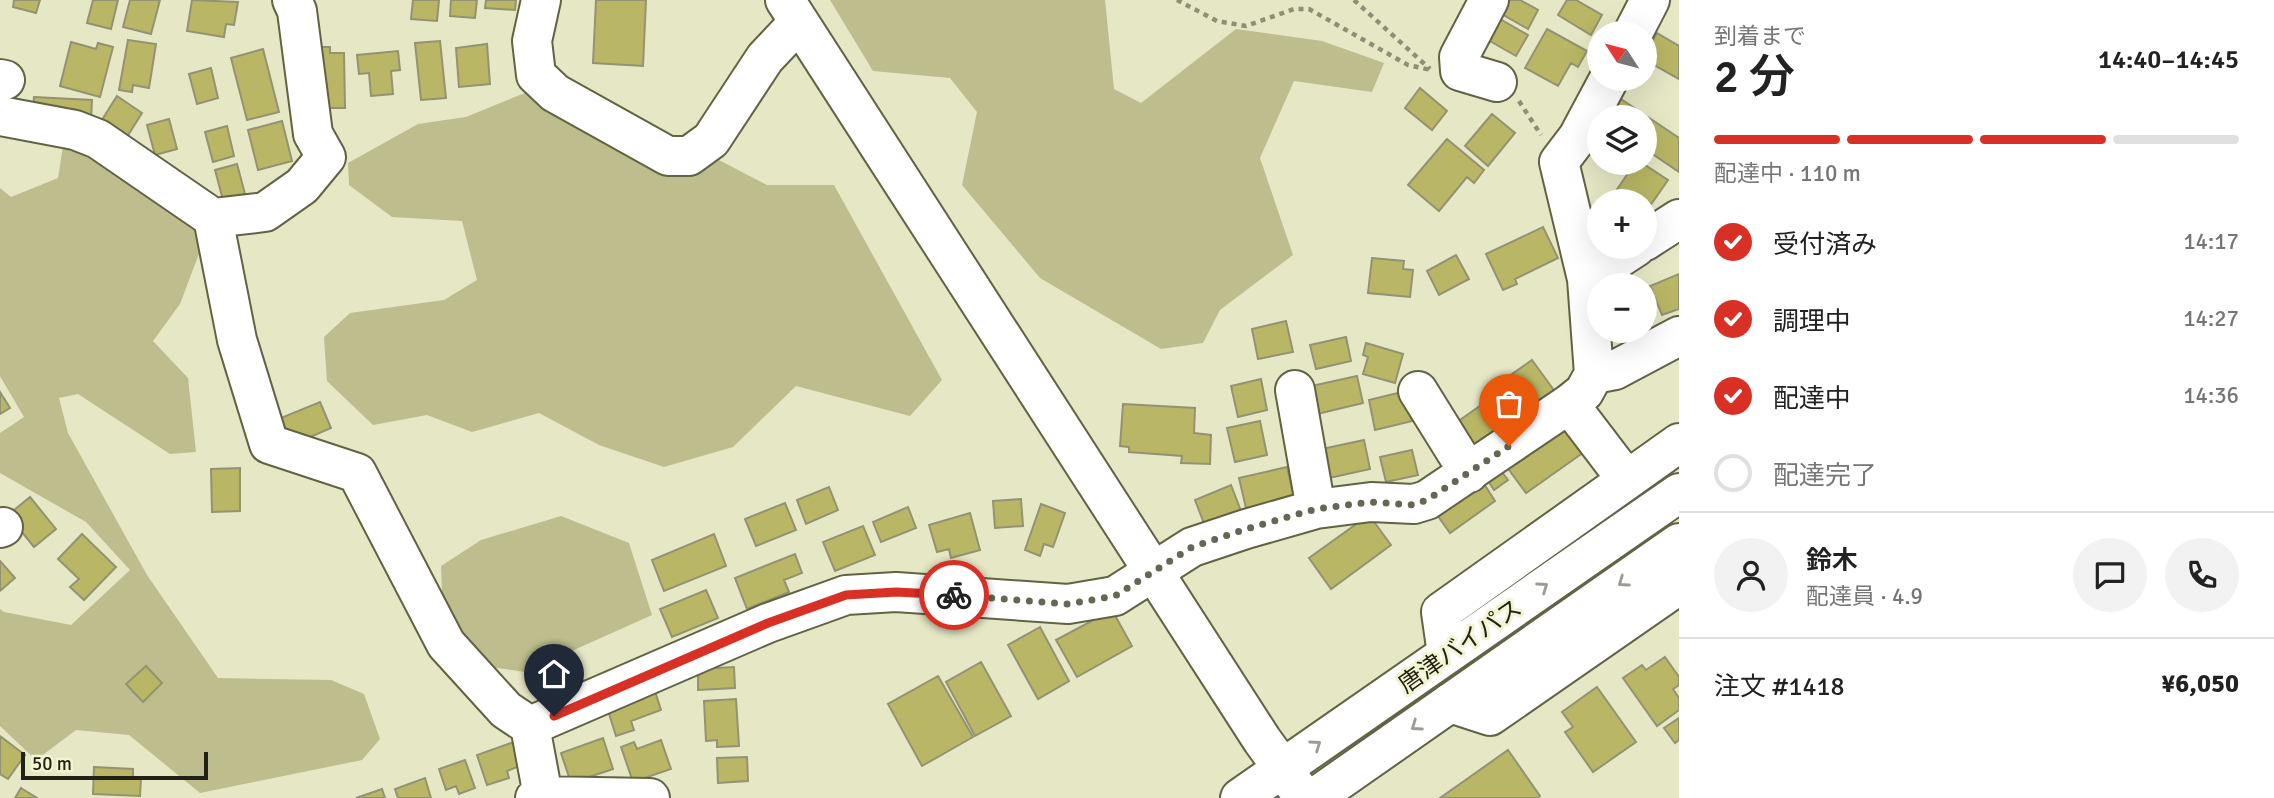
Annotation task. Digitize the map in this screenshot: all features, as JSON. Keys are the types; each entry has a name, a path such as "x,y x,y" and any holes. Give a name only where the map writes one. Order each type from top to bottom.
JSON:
{"main road":[{"path":"2,92 98,139 213,218 265,212 302,186 326,157 313,134 297,11 292,0"},
{"path":"541,0 532,41 536,75 555,93 668,156 689,156 711,140 765,58 792,11 1293,783"},
{"path":"1445,70 1459,57 1489,0"},
{"path":"1639,21 1650,0"},
{"path":"1445,70 1497,82"},
{"path":"1587,279 1559,162 1578,137 1603,91"},
{"path":"213,218 237,340 269,444 357,473 446,644 506,710 530,726 539,797 650,798"},
{"path":"1657,233 1679,219"},
{"path":"1596,273 1618,259"},
{"path":"1594,374 1615,370 1679,336"},
{"path":"530,726 768,623 846,595 896,592 1068,604 1115,596 1192,547 1246,529 1316,509 1371,502 1413,505 1427,500 1584,392 1594,374 1592,343"},
{"path":"1295,390 1316,509"},
{"path":"1418,391 1469,473"},
{"path":"1569,404 1617,467 1637,473 1672,497"},
{"path":"1447,654 1441,612 1679,443"},
{"name":"唐津バイパス","path":"1240,798 1293,783 1447,654 1672,497"},
{"name":"唐津バイパス","path":"1314,798 1679,543"},
{"path":"1450,703 1490,716 1679,585"}],"path":[{"path":"1177,0 1217,21 1246,26 1294,9 1309,9 1408,65 1445,70"},
{"path":"1354,0 1445,70"},
{"path":"1497,82 1520,102 1559,162"}],"green space":[{"path":"830,0 1105,0 1114,89 1141,103 1236,29 1322,41 1384,63 1372,92 1294,81 1260,158 1293,255 1220,310 1203,343 1161,349 1040,278 962,185 977,112 950,78 873,71"},
{"path":"532,90 715,158 767,185 834,185 942,380 910,416 796,386 733,447 664,467 599,445 539,413 472,432 427,415 373,425 327,381 324,337 350,313 444,300 477,280 462,221 392,217 349,185 348,163 418,124 466,117"},
{"path":"63,146 107,157 187,213 205,238 180,304 153,341 188,378 196,452 170,454 78,394 59,398 68,433 147,575 218,678 331,680 364,694 380,739 362,760 200,793 129,735 76,730 36,760 0,726 0,609 71,625 130,570 86,522 0,473 0,433 24,417 0,376 0,188 11,197 58,178"},
{"path":"561,516 629,543 652,615 525,672 476,665 443,618 441,566 481,540"}],"building":[{"path":"14,0 40,0 36,13 13,7"},
{"path":"93,0 118,0 111,29 87,23"},
{"path":"130,0 160,0 151,34 123,27"},
{"path":"192,0 238,2 234,25 226,24 224,37 187,31"},
{"path":"413,0 439,0 437,21 411,19"},
{"path":"451,0 477,0 475,18 450,16"},
{"path":"486,0 516,0 515,10 485,8"},
{"path":"596,0 646,0 643,66 593,63"},
{"path":"1507,0 1520,0 1538,10 1528,29 1500,13"},
{"path":"1567,0 1576,0 1602,15 1599,21 1587,21 1587,33 1558,15"},
{"path":"1500,19 1528,35 1516,56 1488,40"},
{"path":"1547,29 1587,51 1578,67 1571,63 1558,86 1525,68"},
{"path":"1657,33 1679,46 1679,79 1657,67"},
{"path":"128,40 156,44 149,88 133,85 132,92 119,90"},
{"path":"440,41 446,98 421,100 415,43"},
{"path":"71,42 96,49 98,43 113,47 100,97 60,86"},
{"path":"487,44 490,84 459,87 456,48"},
{"path":"314,47 330,47 330,53 344,53 345,108 321,108"},
{"path":"263,49 279,112 247,120 231,58"},
{"path":"398,51 400,70 391,71 393,94 371,96 369,73 359,74 357,55"},
{"path":"211,68 218,98 197,104 189,74"},
{"path":"1420,88 1447,111 1432,130 1405,108"},
{"path":"117,96 142,113 125,140 100,123"},
{"path":"34,97 92,100 91,120 33,110"},
{"path":"1621,99 1630,105 1617,105"},
{"path":"1492,114 1515,133 1488,166 1465,146"},
{"path":"169,119 177,149 155,155 147,125"},
{"path":"282,121 292,161 258,170 248,130"},
{"path":"1657,123 1679,138 1679,172 1657,157"},
{"path":"227,126 234,156 213,162 205,132"},
{"path":"1447,139 1484,170 1474,183 1467,177 1439,211 1408,185"},
{"path":"237,164 245,194 223,200 215,170"},
{"path":"1657,173 1668,180 1657,196 1657,189 1617,189 1627,175 1657,175"},
{"path":"1543,227 1558,258 1515,279 1517,284 1503,290 1486,254"},
{"path":"1456,255 1469,279 1439,295 1427,271"},
{"path":"1372,258 1404,261 1403,269 1413,270 1410,297 1368,293"},
{"path":"1679,274 1679,309 1662,315 1657,303 1657,283"},
{"path":"1286,321 1293,352 1258,359 1252,329"},
{"path":"1346,337 1351,361 1316,369 1310,345"},
{"path":"1366,343 1403,354 1395,383 1363,374 1368,357 1363,355"},
{"path":"1532,360 1556,393 1526,414 1502,381"},
{"path":"1357,376 1363,403 1313,415 1307,387"},
{"path":"1261,379 1267,410 1238,417 1231,386"},
{"path":"1406,391 1412,421 1375,430 1369,400"},
{"path":"0,392 10,408 0,414"},
{"path":"320,402 331,428 292,445 281,418"},
{"path":"1484,403 1503,429 1471,451 1453,425"},
{"path":"1123,404 1195,408 1194,433 1211,435 1210,464 1181,463 1182,456 1129,452 1129,447 1120,446"},
{"path":"1260,421 1267,455 1235,462 1227,428"},
{"path":"1562,422 1584,452 1526,493 1504,463"},
{"path":"1364,440 1370,469 1329,478 1322,449"},
{"path":"1412,450 1418,475 1386,482 1380,457"},
{"path":"1287,467 1294,498 1246,508 1239,478"},
{"path":"1498,467 1508,480 1494,490 1485,476"},
{"path":"240,468 240,511 212,512 211,469"},
{"path":"1481,479 1495,501 1450,533 1435,512"},
{"path":"1231,485 1241,511 1205,526 1195,500"},
{"path":"829,487 838,510 806,524 797,500"},
{"path":"30,497 56,529 34,547 8,515"},
{"path":"1021,499 1023,526 995,528 993,501"},
{"path":"785,503 796,530 756,546 745,519"},
{"path":"1041,504 1065,513 1053,547 1044,544 1040,556 1025,550"},
{"path":"908,507 916,528 881,542 873,522"},
{"path":"970,513 980,550 951,558 949,549 937,552 929,525"},
{"path":"1369,515 1391,545 1331,589 1309,558"},
{"path":"863,526 875,555 835,571 823,542"},
{"path":"82,534 116,567 84,600 70,587 79,579 58,559"},
{"path":"714,534 726,566 664,591 652,560"},
{"path":"795,554 802,573 784,580 789,592 747,609 735,578"},
{"path":"0,561 15,578 0,591"},
{"path":"706,590 718,618 672,637 660,609"},
{"path":"1112,610 1132,646 1077,677 1056,640"},
{"path":"1040,627 1069,681 1038,699 1008,645"},
{"path":"1665,657 1679,677 1679,685 1673,689 1679,698 1679,710 1657,726 1623,678 1642,665 1646,670"},
{"path":"981,662 1011,716 975,736 946,682"},
{"path":"146,666 162,683 143,702 126,684"},
{"path":"734,667 735,688 698,690 698,669"},
{"path":"938,676 973,737 922,766 888,704"},
{"path":"653,685 661,710 631,721 634,730 616,736 605,701"},
{"path":"1597,687 1636,742 1593,772 1565,732 1573,727 1562,712"},
{"path":"736,699 739,746 717,747 717,740 706,741 704,701"},
{"path":"1679,718 1679,740 1675,743 1664,728"},
{"path":"0,736 25,755 8,779 0,774"},
{"path":"603,738 613,769 571,783 561,753"},
{"path":"661,740 671,769 633,782 621,747 634,742 637,749"},
{"path":"514,742 522,765 507,771 509,778 487,785 477,755"},
{"path":"1508,750 1540,796 1440,798"},
{"path":"747,757 748,781 718,783 717,758"},
{"path":"465,760 475,788 459,794 456,786 446,790 439,769"},
{"path":"94,767 133,769 133,778 141,778 140,796 93,794"},
{"path":"425,778 431,798 398,798 395,789"},
{"path":"21,788 37,798 15,798"},
{"path":"382,789 385,798 356,798"}],"way so far":[{"path":"954,595 1068,604 1115,596 1192,547 1246,529 1316,509 1371,502 1413,505 1427,500 1509,446"}],"route":[{"path":"554,716 768,623 846,595 896,592 954,595"}]}
